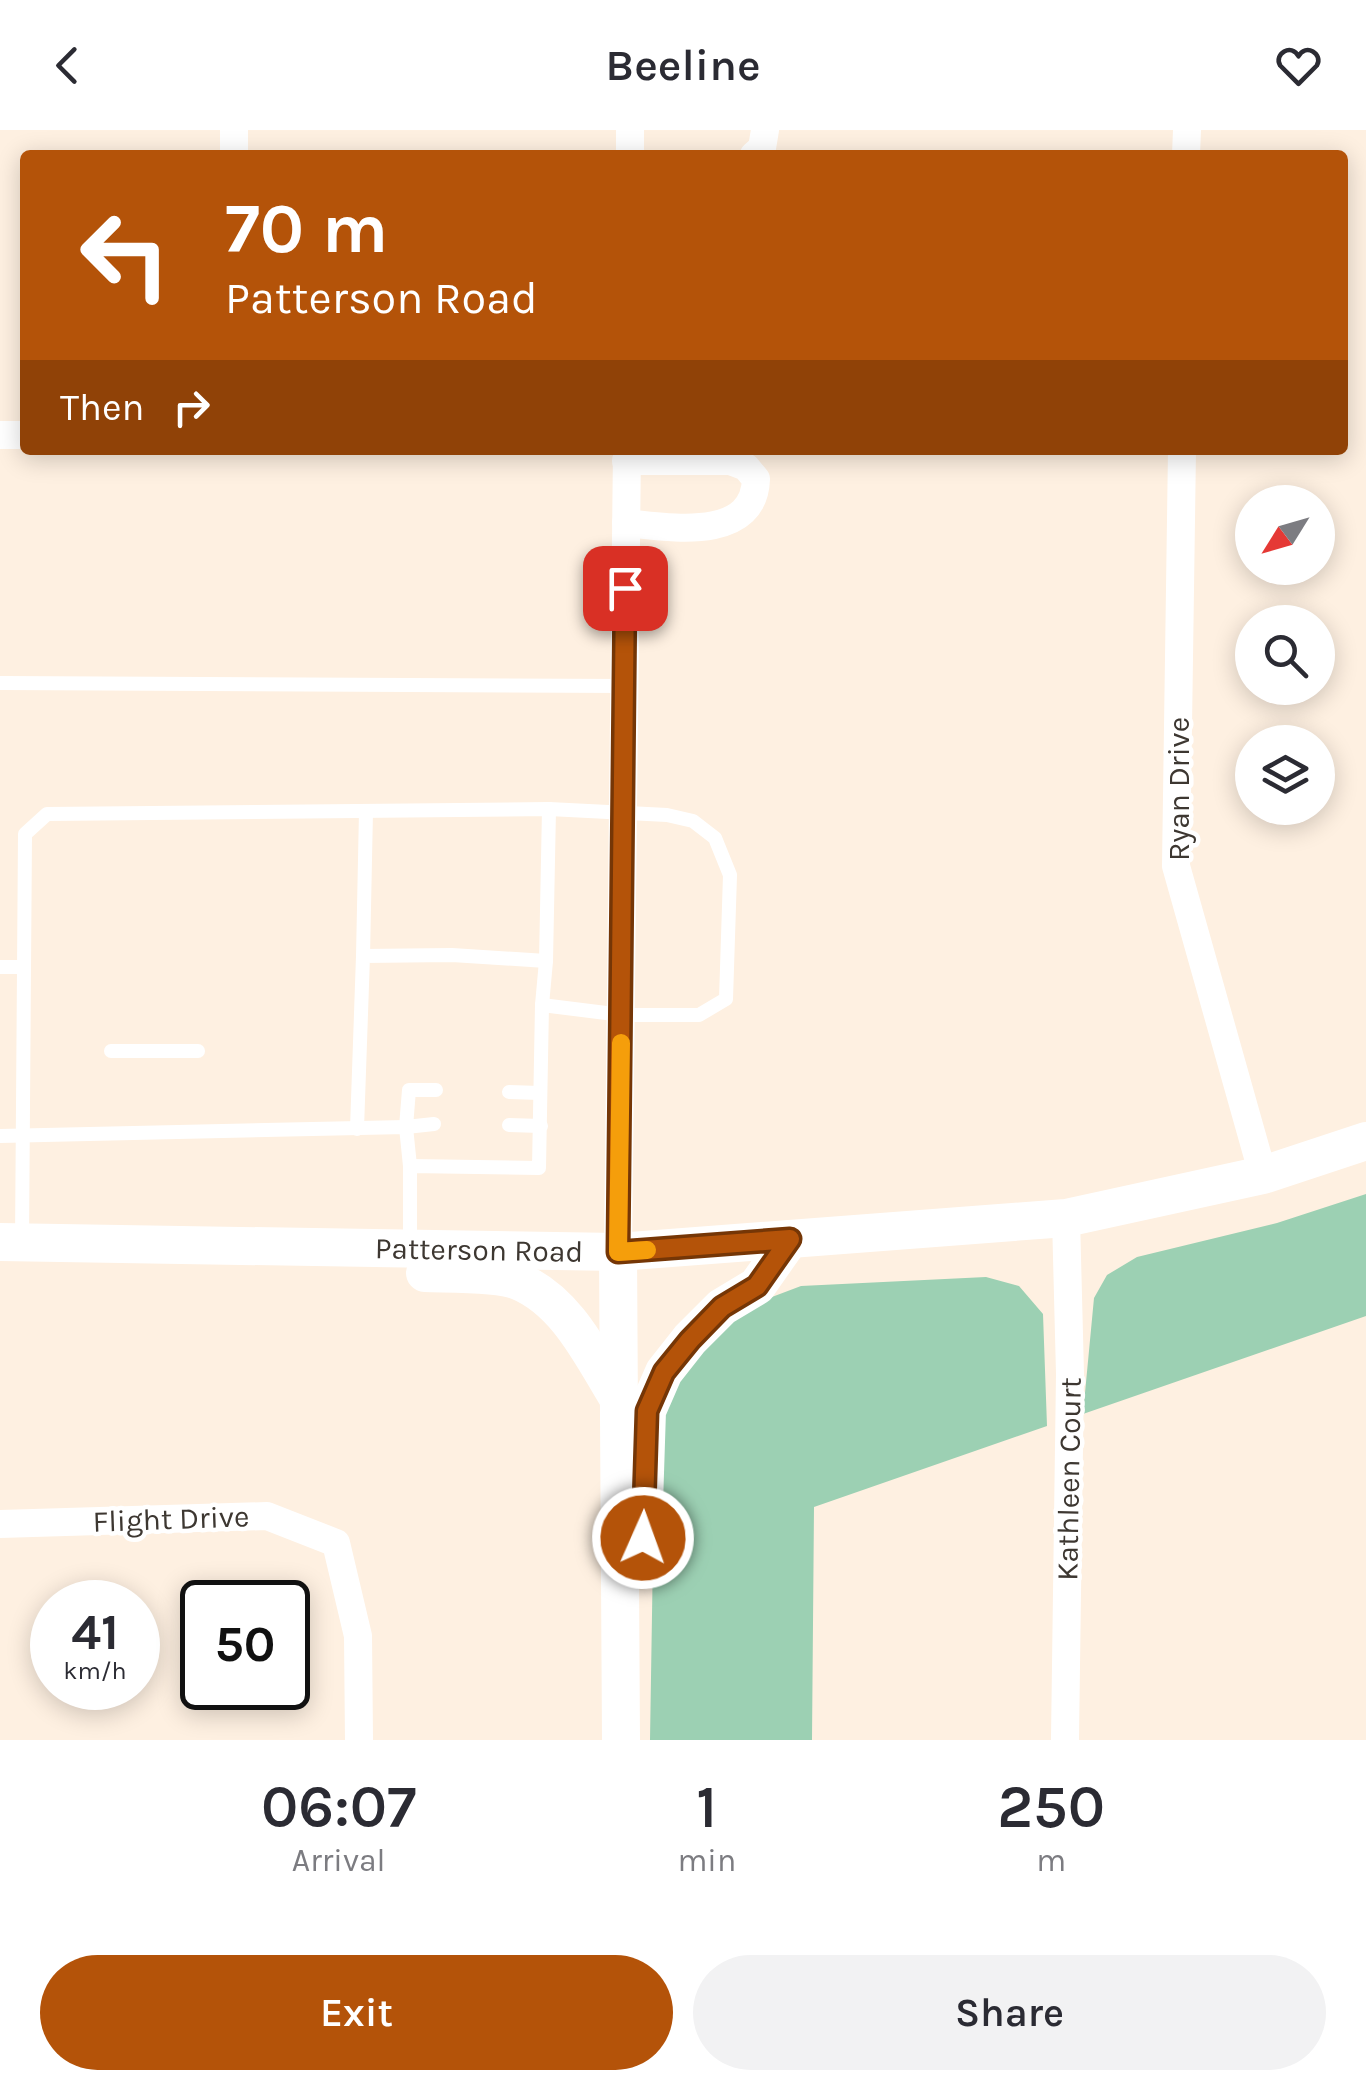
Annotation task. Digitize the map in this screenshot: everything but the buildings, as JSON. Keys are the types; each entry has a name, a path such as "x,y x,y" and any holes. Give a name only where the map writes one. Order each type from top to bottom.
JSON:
{"main road":[{"name":"Patterson Road","path":"11,1242 618,1252 1066,1218 1263,1176 1366,1141"},
{"path":"620,1568 643,1538 647,1411 664,1372 722,1307 757,1286 790,1239"},
{"path":"302,1247 316,1272 444,1274 517,1280 574,1325 619,1400"},
{"path":"618,1252 621,1740"}],"street":[{"name":"Ryan Drive","path":"1182,455 1176,866 1263,1176"},
{"path":"618,1252 626,456 730,461 746,467 756,480 756,494 748,506 728,521 709,528 626,523"},
{"name":"Kathleen Court","path":"1065,1739 1070,1374 1066,1218"},
{"name":"Flight Drive","path":"0,1524 267,1516 336,1544 358,1636 358,1740"}],"lane":[{"path":"0,683 624,686"},
{"path":"410,1166 539,1168 549,809"},
{"path":"11,1242 22,1136 25,834 47,814 549,809 667,815 693,822 715,838 730,875 726,999 699,1015 622,1015 542,1005"},
{"path":"357,1129 366,811"},
{"path":"363,956 452,955 546,962"},
{"path":"0,967 22,967"},
{"path":"111,1051 198,1051"},
{"path":"410,1249 406,1126 409,1090 436,1090"},
{"path":"509,1092 540,1093"},
{"path":"0,1136 434,1124"},
{"path":"509,1125 540,1126"}],"green space":[{"path":"1366,1194 1366,1316 1083,1414 1094,1298 1107,1275 1137,1257 1277,1223"},
{"path":"986,1277 1019,1286 1043,1314 1047,1426 814,1507 812,1740 650,1740 655,1427 669,1379 748,1306 801,1286"}],"slow traffic":[{"path":"621,1043 618,1252 647,1250"}],"route":[{"path":"625,588 618,1252 790,1239 757,1286 722,1307 664,1372 647,1411 643,1538"}]}
